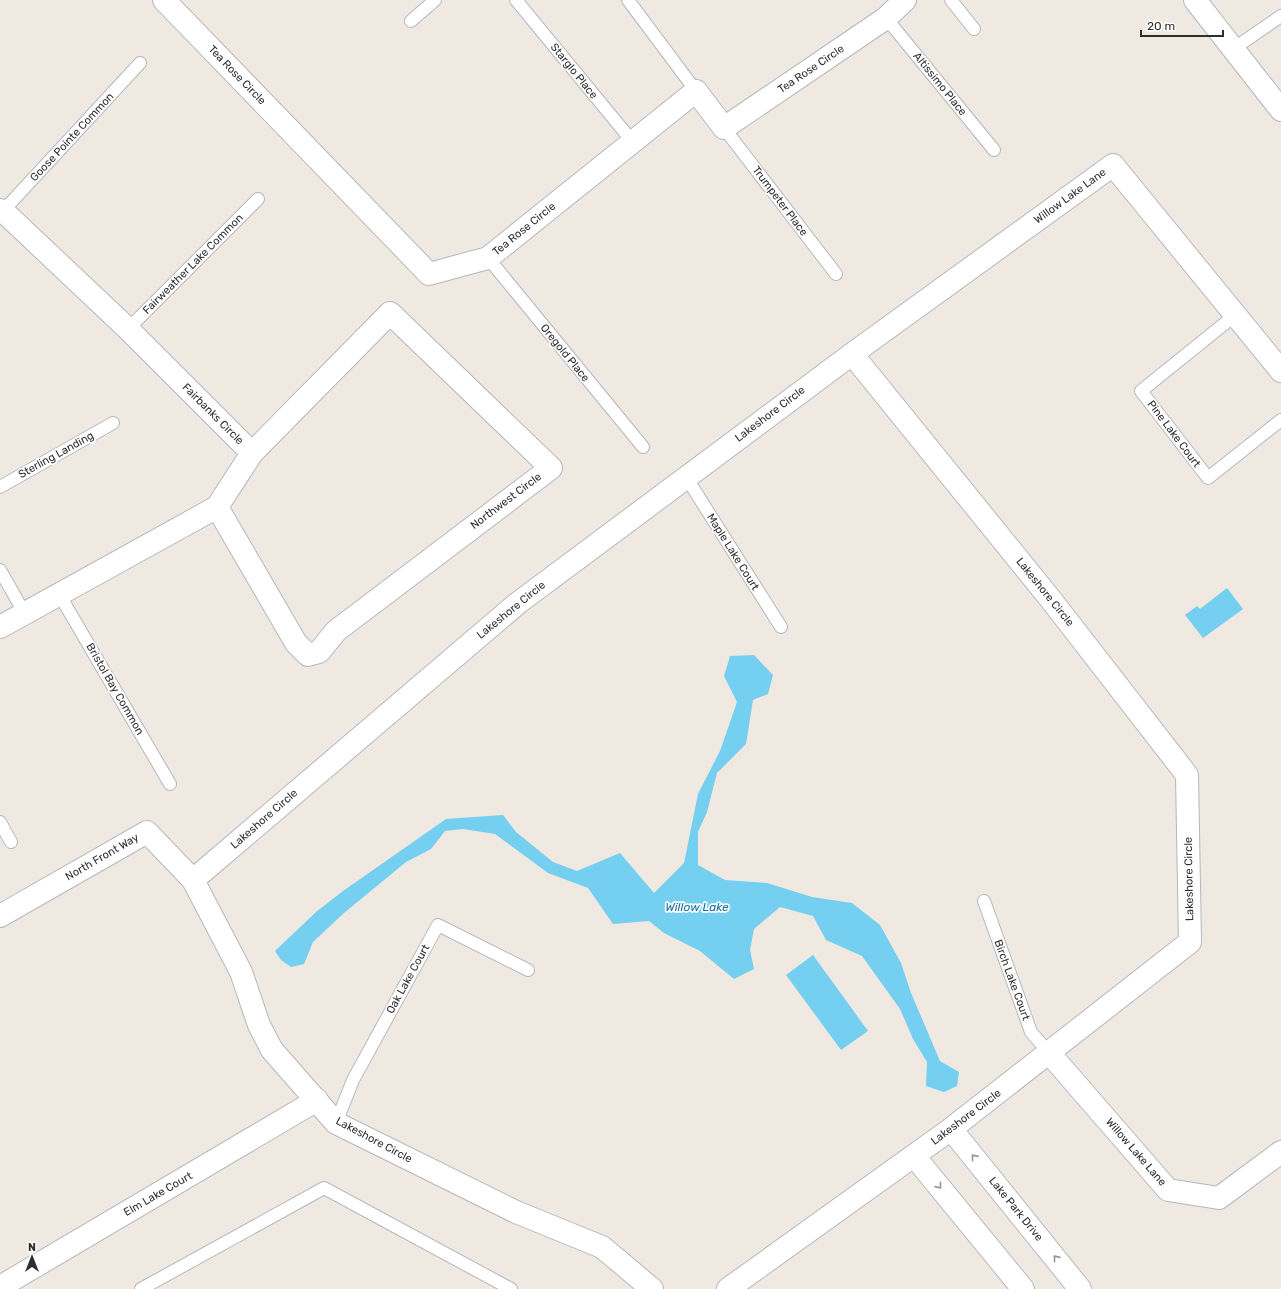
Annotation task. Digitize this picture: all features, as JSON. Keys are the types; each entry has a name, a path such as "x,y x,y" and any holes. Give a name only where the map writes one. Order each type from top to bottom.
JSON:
{"street":[{"name":"Tea Rose Circle","path":"164,0 429,274 488,258 696,91"},
{"name":"Tea Rose Circle","path":"724,128 886,18 905,0"},
{"path":"1195,0 1281,110"},
{"path":"696,91 724,128"},
{"name":"Willow Lake Lane","path":"852,354 1112,165 1234,316 1281,371"},
{"name":"Fairbanks Circle","path":"0,628 217,507 252,453 128,329 2,211"},
{"name":"Northwest Circle","path":"217,507 296,643 308,655 319,652 336,631 551,468 390,313 252,453"},
{"name":"Lakeshore Circle","path":"652,1289 602,1248 516,1212 336,1123 272,1050 259,1025 242,972 193,880 518,603 852,354 1057,607 1187,775 1190,942 1050,1054 951,1130 728,1289"},
{"name":"North Front Way","path":"0,916 147,832 193,880"},
{"name":"Willow Lake Lane","path":"1050,1054 1168,1190 1219,1198 1281,1152"},
{"name":"Elm Lake Court","path":"0,1287 317,1100"},
{"name":"Lake Park Drive","path":"951,1130 1073,1286"},
{"path":"914,1156 1023,1289"}],"lane":[{"path":"411,21 434,0"},
{"name":"Starglo Place","path":"516,0 632,141"},
{"path":"628,0 696,91"},
{"path":"951,0 974,29"},
{"path":"1234,49 1281,16"},
{"name":"Altissimo Place","path":"886,18 994,150"},
{"name":"Goose Pointe Common","path":"2,211 140,63"},
{"name":"Trumpeter Place","path":"724,128 836,274"},
{"name":"Fairweather Lake Common","path":"128,329 258,199"},
{"name":"Oregold Place","path":"488,258 643,447"},
{"name":"Pine Lake Court","path":"1234,316 1141,391 1208,478 1281,420"},
{"name":"Sterling Landing","path":"0,486 112,423"},
{"name":"Maple Lake Court","path":"686,477 781,627"},
{"path":"0,570 25,614"},
{"name":"Bristol Bay Common","path":"59,594 170,784"},
{"path":"0,822 11,842"},
{"name":"Birch Lake Court","path":"984,901 1031,1032 1050,1054"},
{"name":"Oak Lake Court","path":"336,1123 353,1080 438,925 528,970"},
{"path":"141,1289 324,1188 511,1289"}],"water":[{"path":"1227,588 1243,609 1203,638 1185,615 1197,606 1200,609"},
{"name":"Willow Lake","path":"754,655 773,675 768,694 753,700 746,744 717,773 707,812 698,832 698,865 725,880 767,883 812,897 852,903 880,925 901,963 911,993 940,1061 959,1072 957,1086 944,1092 926,1086 927,1062 913,1039 900,1009 862,956 826,940 813,916 780,907 754,929 750,950 754,969 734,979 700,951 664,933 649,921 613,924 588,888 548,873 495,834 463,829 445,831 431,849 406,862 344,913 313,942 304,964 291,967 281,960 275,951 316,912 343,891 446,819 503,815 516,832 553,862 577,871 620,853 654,893 684,863 698,794 720,751 737,702 724,676 730,656"},
{"path":"813,955 868,1031 841,1050 786,975"}]}
